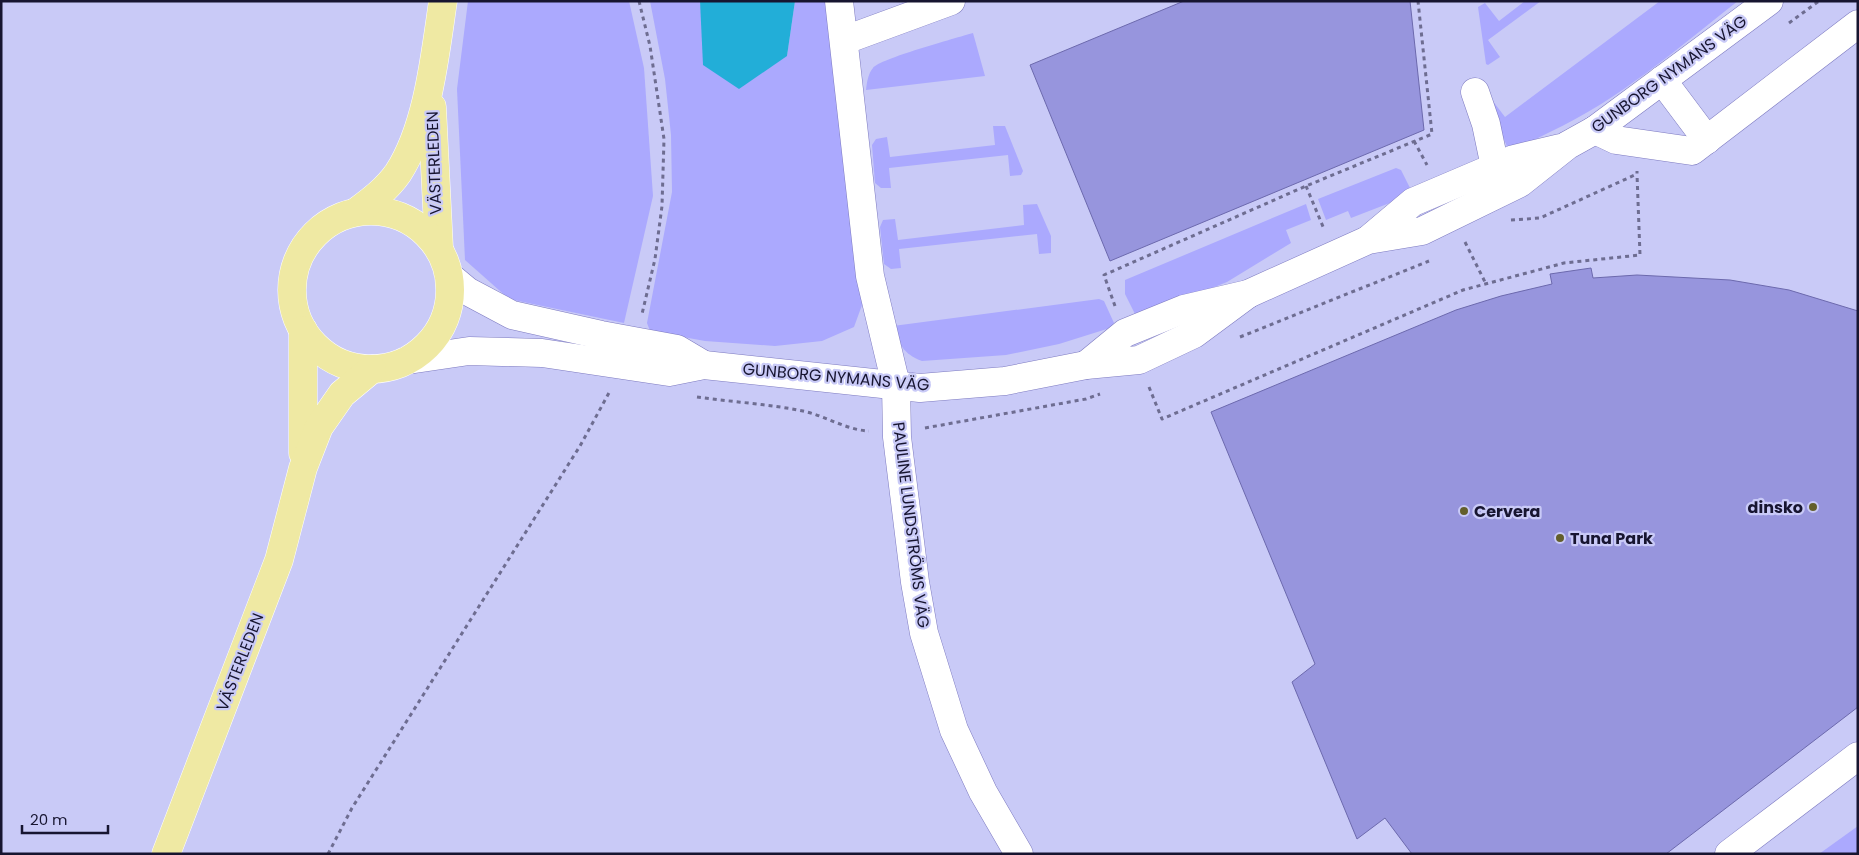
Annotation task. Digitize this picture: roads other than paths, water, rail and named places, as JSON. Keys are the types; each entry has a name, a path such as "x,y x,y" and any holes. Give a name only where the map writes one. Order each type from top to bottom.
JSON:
{"main road":[{"name":"VÄSTERLEDEN","path":"356,212 380,194 397,175 415,137 432,78 443,1"},
{"name":"VÄSTERLEDEN","path":"432,78 438,248"},
{"path":"369,210 396,214 420,227 438,248 449,276 450,301 442,325 428,345 408,360 385,368 372,369 352,366 333,359 316,346 303,330 296,312 292,294 292,282 299,257 305,246 332,220 369,210"},
{"name":"VÄSTERLEDEN","path":"303,330 303,468"},
{"name":"VÄSTERLEDEN","path":"166,854 279,560 303,468 319,428 342,394 372,369"}],"street":[{"name":"PAULINE LUNDSTRÖMS VÄG","path":"838,1 845,40 870,276 896,385 897,438 915,582 924,634 954,730 983,792 1019,854"},
{"path":"845,40 952,1"},
{"name":"GUNBORG NYMANS VÄG","path":"408,360 469,351 542,353 669,372 704,365 920,388 1005,381 1086,365 1139,360 1194,334 1248,294 1368,240 1422,231 1520,183 1568,145 1595,130 1768,1"},
{"path":"1595,130 1616,140 1700,145 1858,24"},
{"path":"1662,80 1700,145"},
{"path":"1475,92 1486,124 1495,167"},
{"name":"GUNBORG NYMANS VÄG","path":"1368,240 1413,202 1514,159 1568,145"},
{"name":"GUNBORG NYMANS VÄG","path":"449,276 467,291 512,315 601,335 677,349 704,365"},
{"path":"1730,854 1858,756"}],"water":[{"path":"700,1 795,1 787,56 739,89 703,65"}],"place":[{"name":"dinsko","path":"1813,507"},
{"name":"Cervera","path":"1464,511"},
{"name":"Tuna Park","path":"1560,538"}]}
